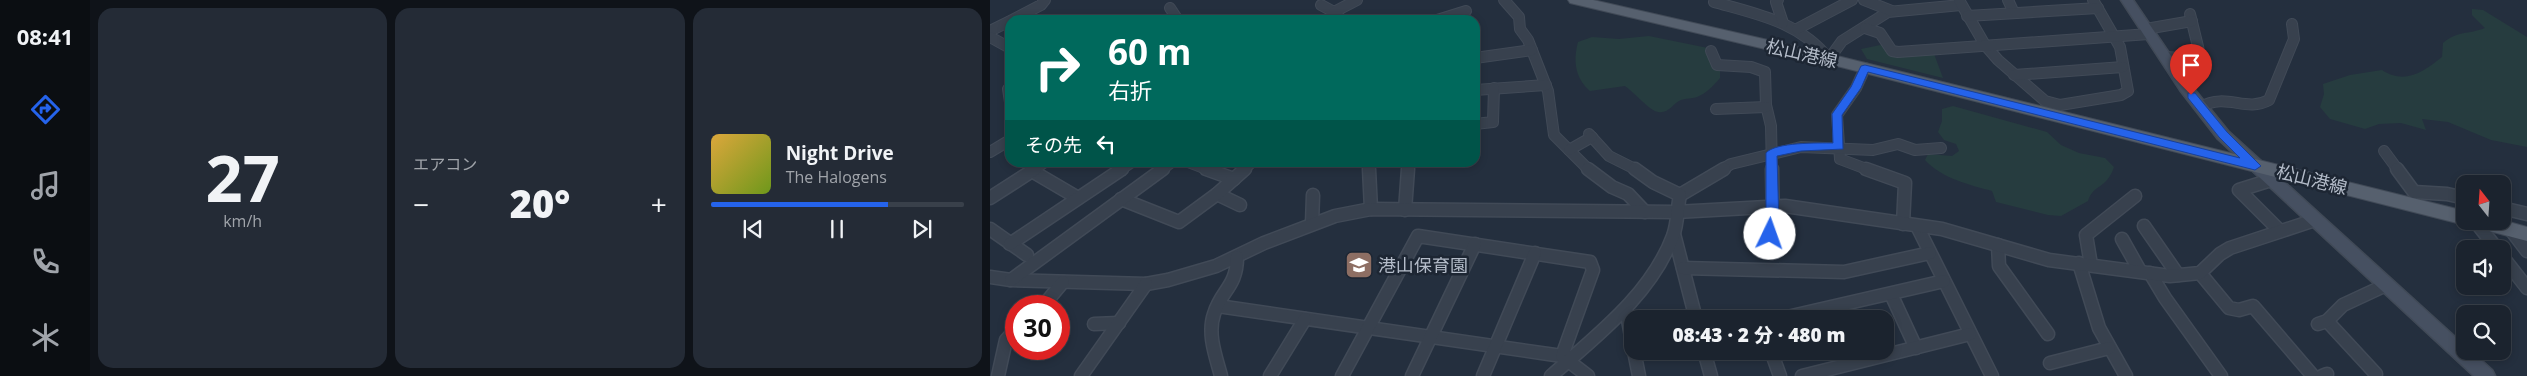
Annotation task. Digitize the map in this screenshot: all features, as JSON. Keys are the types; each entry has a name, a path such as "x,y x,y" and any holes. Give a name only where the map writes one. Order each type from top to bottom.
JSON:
{"main road":[{"name":"松山港線","path":"1575,0 1829,59 2456,216"},
{"path":"2127,0 2200,107 2223,135 2486,376"}],"street":[{"path":"1022,15 1041,5 1045,0"},
{"path":"1334,12 1353,4 1357,0"},
{"path":"1504,0 1518,17 1520,28 1526,36 1546,86 1553,132 1569,150 1603,181 1628,194 1645,212"},
{"path":"1778,0 1776,2 1783,22"},
{"path":"1797,29 1852,0"},
{"path":"1864,0 1892,11"},
{"path":"2008,0 2014,13"},
{"path":"2049,0 2054,10"},
{"path":"1711,1 1783,22 1820,44 1829,59 1842,41 1884,14 1892,11 1960,3 1967,16 1985,45 1998,60 2045,101 2060,105 2121,95 2128,91 2122,67 2120,47 2096,4 2054,10 1967,16"},
{"path":"1322,5 1337,15"},
{"path":"1170,8 1175,15"},
{"path":"1453,15 1466,11"},
{"path":"1864,28 1880,33 1892,50 1898,52 2115,36 2167,27 2191,18 2202,61 2178,56 2165,57"},
{"path":"990,31 1005,24"},
{"path":"2200,107 2213,99 2230,100 2253,106 2269,100 2294,40 2292,24"},
{"path":"990,37 1005,44"},
{"path":"1000,41 1005,38"},
{"path":"1480,57 1532,50"},
{"path":"1711,51 1717,65 1751,67 1765,72 1766,107 1771,126 1773,226 1770,234"},
{"path":"2014,75 2122,67"},
{"path":"1865,68 1856,88 1837,114 1840,160 1905,183 1903,224"},
{"path":"1480,89 1546,86"},
{"path":"1480,123 1493,122 1494,88"},
{"path":"1716,109 1766,107"},
{"path":"1569,150 1591,136 1609,156 1633,167 1653,182 1680,195"},
{"path":"990,152 1005,143"},
{"path":"1551,376 1566,358 1626,309 1666,253 1674,234 1680,195 1731,164 1801,147 1839,147 1872,150 1898,144 1915,150 1942,148"},
{"path":"2384,151 2414,192 2456,196"},
{"path":"991,196 1038,167"},
{"path":"1010,244 1124,167"},
{"path":"1011,280 1165,167"},
{"path":"1202,167 1234,179"},
{"path":"1121,199 1179,222 1217,194 1247,167"},
{"path":"1369,167 1371,209"},
{"path":"1404,210 1408,167"},
{"path":"1032,171 1078,198"},
{"path":"2271,180 2239,190 2280,231"},
{"path":"1217,194 1240,205"},
{"path":"1312,224 1313,194"},
{"path":"2447,194 2456,212"},
{"path":"2126,376 2099,328 2085,264 2086,235 2135,196"},
{"path":"990,277 1011,280 1146,284 1196,273 1312,224 1335,216 1371,209 1676,212 1772,207 1804,208 1959,233 2049,260 2178,275 2200,273 2220,254 2230,248 2315,220"},
{"path":"2511,210 2527,214"},
{"path":"1917,226 1992,376"},
{"path":"2144,226 2178,275"},
{"path":"990,229 1027,255"},
{"path":"2511,229 2527,252"},
{"path":"1674,234 1694,310"},
{"path":"1342,376 1418,236 1590,262 1593,270 1566,358"},
{"path":"2122,239 2221,376"},
{"path":"1412,376 1475,244"},
{"path":"1998,245 1999,266 2048,334"},
{"path":"1683,268 1844,272 1930,253"},
{"path":"1483,376 1535,254"},
{"path":"1221,376 1212,335 1212,320 1218,306 1234,284 1238,268 1237,257"},
{"path":"2511,268 2527,288"},
{"path":"2200,273 2229,308 2239,310 2253,306 2313,376"},
{"path":"1819,310 1944,281"},
{"path":"1052,295 1063,282"},
{"path":"1081,376 1146,284"},
{"path":"2374,367 2323,322 2343,305 2386,284"},
{"path":"1891,294 1916,348"},
{"path":"1218,306 1566,358 1588,376"},
{"path":"1270,376 1305,319"},
{"path":"1094,324 1119,323"},
{"path":"1802,376 1970,334"},
{"path":"998,376 1005,344"},
{"path":"2050,363 2109,348"},
{"path":"1636,360 1639,376"},
{"path":"1707,360 1711,376"},
{"path":"1774,360 1780,376"}],"green space":[{"path":"2472,9 2483,10 2527,37 2527,147 2491,140 2448,122 2422,119 2426,130 2401,123 2379,124 2365,129 2330,119 2320,107 2324,94 2323,84 2350,75 2382,70 2398,76 2414,75 2421,72 2442,57 2443,43 2448,39 2458,34 2485,28 2472,15"},
{"path":"1649,36 1708,48 1720,66 1720,78 1704,93 1695,98 1681,100 1668,110 1662,112 1655,111 1625,86 1590,91 1581,81 1576,69 1578,42 1592,37 1619,39"},
{"path":"1885,44 1892,54 1933,51 1943,78 1867,59 1861,49"},
{"path":"1953,106 2047,132 2061,145 2079,153 2105,158 2114,167 2108,179 2093,192 2088,201 2061,216 2048,215 1996,202 1992,191 1947,176 1925,160 1928,154 1952,156 1959,151 1956,144 1944,140 1938,132 1942,121 1942,109"}],"place":[{"name":"港山保育園","path":"1359,265"}],"route":[{"path":"1770,234 1773,226 1771,153 1801,147 1839,147 1837,114 1856,88 1865,68 2255,166 2223,135 2191,95"}]}
